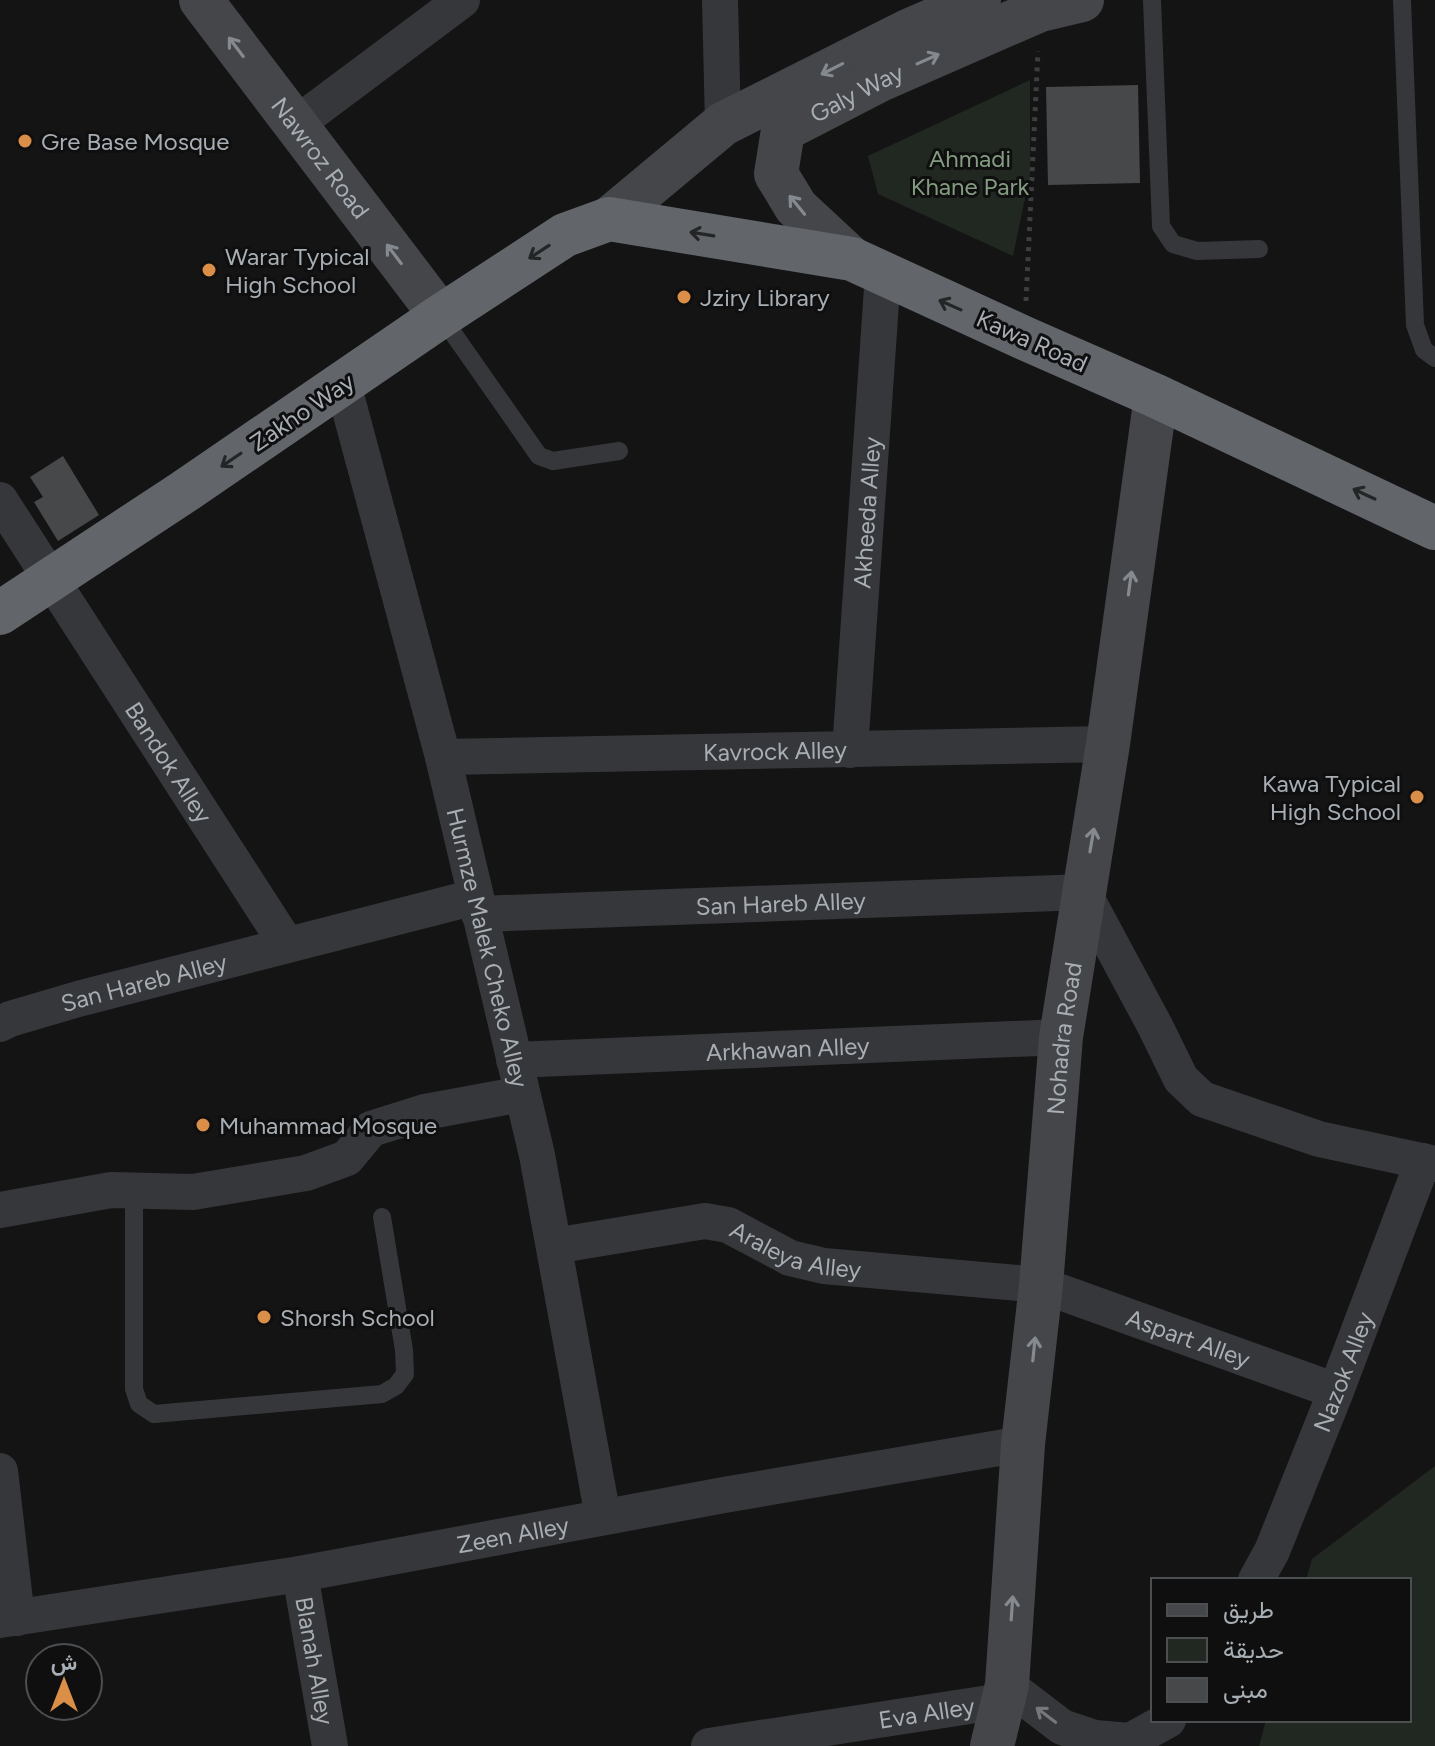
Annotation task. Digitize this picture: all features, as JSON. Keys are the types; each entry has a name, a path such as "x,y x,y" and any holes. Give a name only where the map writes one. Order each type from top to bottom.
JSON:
{"highway":[{"name":"Kawa Road","path":"609,219 868,267 1156,396 1435,528"},
{"name":"Zakho Way","path":"0,613 565,235 609,219"}],"street":[{"name":"Nawroz Road","path":"201,0 441,316"},
{"path":"295,125 462,0"},
{"path":"720,0 723,124"},
{"name":"Galy Way","path":"609,219 723,124 908,31 979,0"},
{"name":"Galy Way","path":"868,267 796,207 776,174 783,130 882,79 1040,10 1082,0"},
{"name":"Akheeda Alley","path":"850,750 868,267"},
{"name":"Hurmze Malek Cheko Alley","path":"343,384 443,757 537,1155 603,1517"},
{"name":"Nohadra Road","path":"992,1746 1004,1693 1023,1444 1041,1285 1061,1037 1108,744 1156,396"},
{"name":"Bandok Alley","path":"0,500 287,945"},
{"name":"Kavrock Alley","path":"443,757 1108,744"},
{"path":"1083,892 1181,1079 1202,1099 1319,1139 1429,1162"},
{"name":"San Hareb Alley","path":"0,1024 78,999 287,945 477,905 1083,892"},
{"name":"Arkhawan Alley","path":"514,1060 1061,1037"},
{"path":"0,1210 111,1190 193,1192 306,1173 347,1158 371,1129 425,1112 522,1094"},
{"name":"Nazok Alley","path":"1257,1578 1272,1551 1429,1162"},
{"name":"Araleya Alley","path":"554,1246 705,1221 728,1225 790,1258 824,1266 1041,1285"},
{"name":"Aspart Alley","path":"1041,1285 1336,1391"},
{"name":"Zeen Alley","path":"8,1619 300,1574 603,1517 1023,1444"},
{"path":"0,1471 8,1619"},
{"name":"Blanah Alley","path":"300,1574 330,1746"},
{"path":"1004,1693 1062,1727 1095,1738 1130,1741 1164,1722"},
{"name":"Eva Alley","path":"709,1746 1004,1693"},
{"path":"1164,1746 1178,1722"}],"lane":[{"path":"1152,0 1161,226 1173,244 1197,251 1259,249"},
{"path":"1402,0 1415,325 1424,350 1435,358"},
{"path":"441,316 539,456 553,461 619,451"},
{"path":"134,1191 134,1389 139,1404 154,1414 382,1394 396,1386 405,1374 404,1350 382,1217"}],"path":[{"path":"1024,338 1040,10"}],"green space":[{"name":"Ahmadi Khane Park","path":"1030,80 1030,174 1013,256 878,194 868,156"},
{"path":"1435,1466 1435,1746 1259,1746 1265,1722 1411,1722 1411,1578 1307,1578 1312,1559"}],"building":[{"path":"1138,85 1140,183 1048,185 1046,87"},
{"path":"63,456 99,515 58,541 34,502 43,497 30,477"}],"place":[{"name":"Gre Base Mosque","path":"25,141"},
{"name":"Warar Typical High School","path":"209,270"},
{"name":"Jziry Library","path":"684,297"},
{"name":"Kawa Typical High School","path":"1417,797"},
{"name":"Muhammad Mosque","path":"203,1125"},
{"name":"Shorsh School","path":"264,1317"}]}
